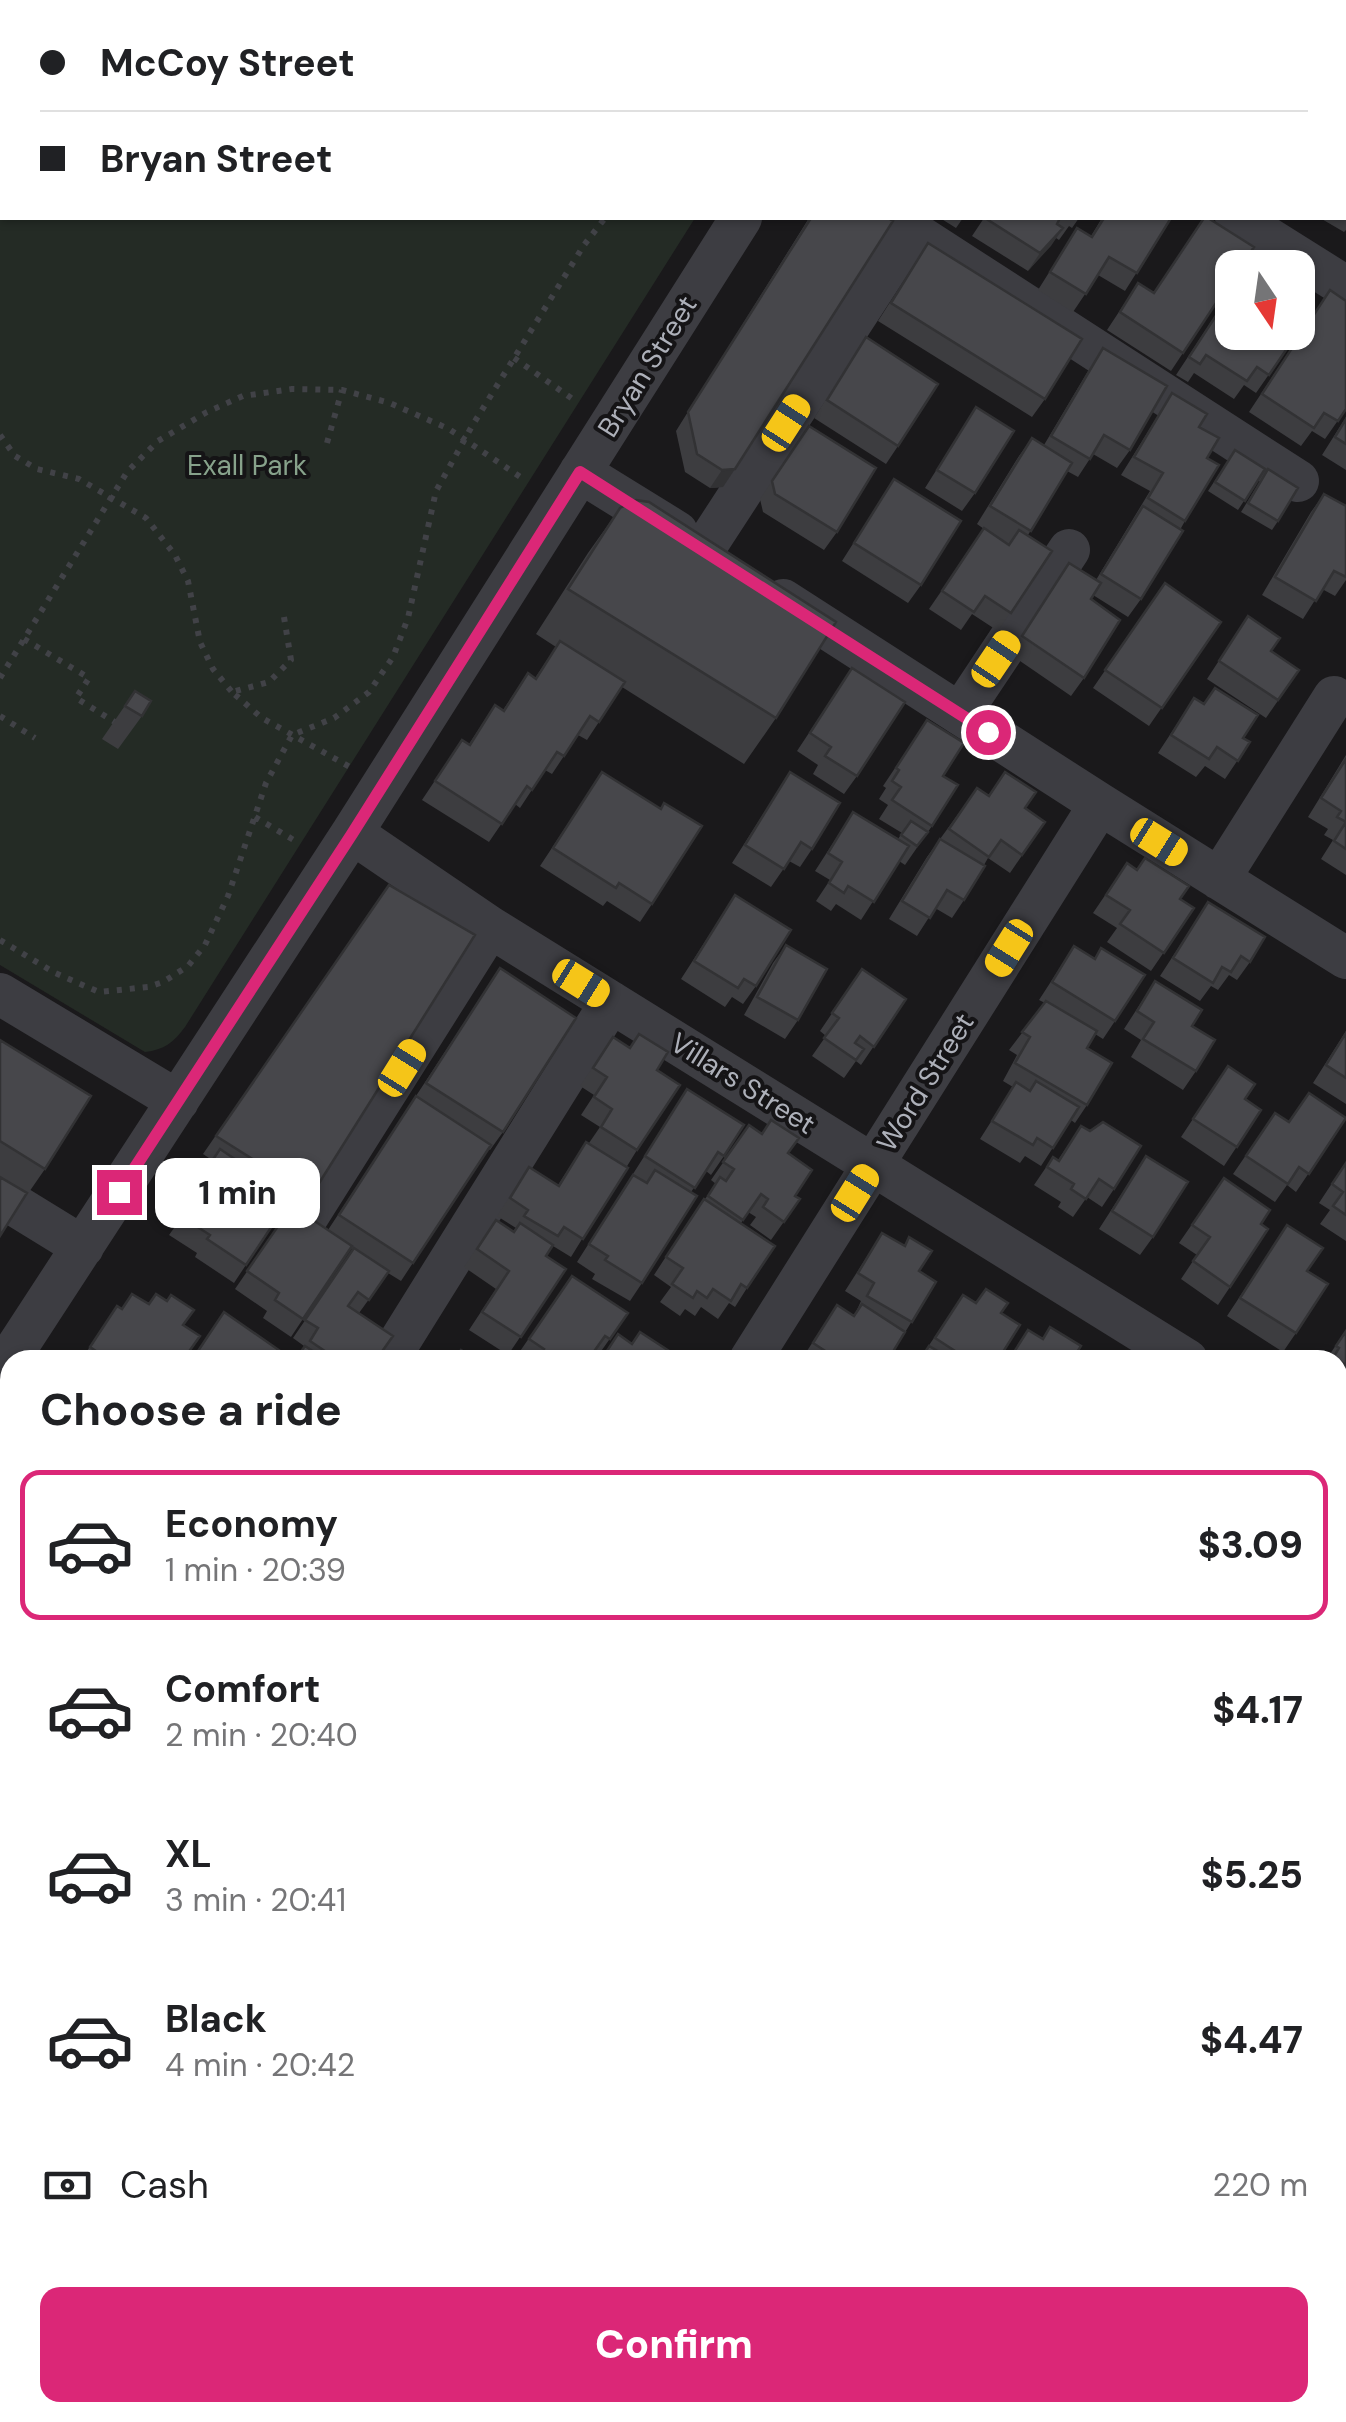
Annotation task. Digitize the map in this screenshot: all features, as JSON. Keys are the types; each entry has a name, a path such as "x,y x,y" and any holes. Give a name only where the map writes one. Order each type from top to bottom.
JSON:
{"street":[{"name":"Bryan Street","path":"15,1350 352,834 741,220"},
{"path":"1239,220 1346,287"},
{"path":"730,566 901,224 1298,481"},
{"path":"580,472 1346,958"},
{"path":"960,714 1069,550"},
{"path":"1219,879 1334,697"},
{"name":"Word Street","path":"756,1350 1100,804"},
{"name":"Villars Street","path":"352,834 490,927 1171,1350"},
{"path":"306,1219 490,927"},
{"path":"0,994 178,1101"},
{"path":"394,1350 611,1002"},
{"path":"0,1196 83,1247"}],"path":[{"path":"0,940 55,973 100,992 148,988 163,982 188,966 205,946 228,896 266,783 292,735 334,718 369,692 393,657 408,618 436,492 584,244 603,220"},
{"path":"514,358 574,400"},
{"path":"0,678 127,472 158,441 243,396 292,389 342,390 390,403 450,429 525,480"},
{"path":"328,443 342,390"},
{"path":"0,435 15,456 36,469 79,479 146,518 176,555 188,581 200,642 213,669 262,718 351,768"},
{"path":"232,692 269,682 292,660 284,617"},
{"path":"24,639 89,678 76,698 120,726"},
{"path":"0,716 34,738"},
{"path":"255,817 296,842"}],"green space":[{"name":"Exall Park","path":"0,220 694,220 177,1037 145,1052 0,965"}],"building":[{"path":"810,220 893,221 735,469 722,470 697,454 688,412"},
{"path":"988,220 1059,220 1057,224 1063,228 1040,253"},
{"path":"1103,220 1170,220 1137,273 1109,257 1086,294 1050,272 1077,228 1092,237"},
{"path":"1203,220 1211,220 1254,247 1215,250 1215,305 1183,353 1120,312 1138,283 1154,293"},
{"path":"928,243 1082,339 1045,399 891,303"},
{"path":"1330,290 1346,301 1346,409 1338,421 1324,413 1314,428 1262,394 1291,350 1315,350 1315,313"},
{"path":"1215,317 1215,350 1286,350 1269,375 1257,367 1247,381 1206,355 1200,364 1189,357"},
{"path":"866,337 938,384 898,446 827,400"},
{"path":"1103,348 1167,386 1130,450 1104,435 1090,459 1051,436"},
{"path":"1172,393 1207,414 1199,427 1219,438 1207,458 1219,465 1185,521 1148,498 1163,473 1134,457"},
{"path":"976,407 1014,431 975,493 937,470"},
{"path":"1346,419 1346,444 1335,437"},
{"path":"809,426 876,468 837,532 775,494 772,481"},
{"path":"1032,438 1072,463 1031,531 990,506"},
{"path":"1235,450 1265,469 1245,501 1215,482"},
{"path":"1268,469 1298,488 1278,521 1248,503"},
{"path":"894,479 961,521 921,585 854,543"},
{"path":"1324,494 1346,506 1346,577 1334,571 1316,601 1275,577"},
{"path":"636,500 649,502 836,622 776,718 568,589 620,508"},
{"path":"1143,506 1183,531 1141,599 1101,574"},
{"path":"984,528 1009,545 1019,530 1052,551 1011,613 985,596 974,612 942,591"},
{"path":"1069,563 1101,583 1091,599 1120,620 1084,678 1022,636"},
{"path":"1165,583 1221,622 1162,708 1105,670"},
{"path":"1248,616 1280,638 1271,651 1299,670 1278,700 1219,661"},
{"path":"560,641 625,682 599,722 590,716 564,756 557,752 532,790 527,786 502,824 435,781 462,740 470,745 495,705 504,711 528,673 536,679"},
{"path":"852,668 905,702 857,776 825,756 831,747 810,733"},
{"path":"1215,688 1258,715 1243,738 1250,742 1238,761 1217,747 1209,759 1171,735 1194,698 1204,704"},
{"path":"135,691 151,701 142,716 125,706"},
{"path":"927,720 964,743 943,776 958,785 932,826 892,800 901,787 892,781 899,770 896,768"},
{"path":"1346,759 1346,822 1337,817 1341,811 1321,798"},
{"path":"602,772 661,809 664,803 702,826 652,904 619,883 616,888 553,848"},
{"path":"790,772 840,803 812,849 801,842 784,869 745,845"},
{"path":"1005,772 1036,792 1025,808 1045,822 1022,855 1001,840 989,857 949,829 977,788 989,796"},
{"path":"853,812 909,846 874,902 848,886 844,893 829,883 842,862 828,853"},
{"path":"911,821 928,832 917,846 901,835"},
{"path":"1346,822 1346,849 1334,841"},
{"path":"940,839 985,866 964,900 947,890 930,918 902,901"},
{"path":"1145,858 1189,886 1180,899 1194,908 1164,953 1120,924 1130,910 1106,895 1127,863 1137,870"},
{"path":"389,885 475,935 311,1196 216,1136"},
{"path":"735,895 791,930 756,986 744,979 738,988 694,961"},
{"path":"1208,902 1265,937 1250,962 1241,956 1231,972 1222,967 1213,983 1173,958"},
{"path":"786,945 827,969 798,1020 757,997"},
{"path":"1074,946 1095,959 1101,948 1145,975 1115,1021 1052,982"},
{"path":"500,968 576,1018 503,1132 426,1083"},
{"path":"862,969 906,999 874,1047 860,1036 855,1043 864,1049 856,1060 824,1038 839,1018 832,1013"},
{"path":"1155,981 1202,1010 1192,1026 1215,1040 1196,1071 1143,1039 1154,1022 1137,1011"},
{"path":"1046,1001 1097,1031 1087,1048 1112,1063 1087,1105 1015,1063 1030,1037 1022,1032"},
{"path":"1346,1033 1346,1078 1326,1065"},
{"path":"639,1034 668,1052 657,1070 680,1085 637,1150 601,1127 612,1109 594,1097 607,1077 593,1068 613,1037 630,1048"},
{"path":"0,1040 91,1096 45,1169 0,1141"},
{"path":"1228,1066 1255,1084 1245,1099 1261,1110 1237,1147 1193,1119"},
{"path":"1036,1081 1079,1107 1053,1148 1037,1138 1033,1145 992,1121 1016,1082 1030,1091"},
{"path":"687,1089 744,1125 724,1156 718,1152 695,1188 645,1156"},
{"path":"1309,1093 1346,1118 1309,1174 1299,1167 1288,1184 1246,1156 1275,1113 1289,1122"},
{"path":"416,1096 491,1145 413,1263 339,1215"},
{"path":"771,1120 799,1138 788,1153 812,1170 795,1196 800,1199 784,1222 763,1207 768,1199 761,1194 743,1220 708,1196 720,1177 726,1181 734,1169 723,1162 749,1125 762,1134"},
{"path":"1103,1122 1141,1146 1114,1189 1099,1179 1086,1199 1071,1189 1074,1184 1047,1167 1053,1157 1059,1161 1081,1126 1090,1131"},
{"path":"586,1142 628,1168 583,1239 564,1227 558,1236 524,1216 528,1210 510,1198 529,1167 559,1186"},
{"path":"220,1149 251,1170 248,1175 288,1202 246,1265 182,1217 199,1191 194,1188"},
{"path":"1146,1156 1188,1182 1153,1237 1112,1211"},
{"path":"1346,1163 1346,1215 1333,1206 1343,1192 1332,1184"},
{"path":"655,1170 697,1196 642,1283 605,1260 608,1256 589,1244 633,1175 647,1183"},
{"path":"0,1177 27,1193 0,1236"},
{"path":"1224,1178 1270,1210 1261,1224 1268,1229 1230,1287 1193,1261 1210,1237 1192,1225"},
{"path":"704,1199 775,1246 747,1288 741,1284 731,1301 713,1289 707,1298 697,1291 693,1298 672,1284 683,1268 666,1257"},
{"path":"292,1206 352,1246 303,1319 275,1300 279,1293 247,1271"},
{"path":"496,1220 514,1232 520,1223 553,1245 546,1256 566,1269 521,1337 482,1312 509,1271 477,1249"},
{"path":"1287,1225 1323,1248 1307,1271 1328,1284 1296,1333 1240,1298"},
{"path":"882,1233 905,1246 909,1237 932,1251 919,1271 936,1282 912,1322 867,1296 874,1283 858,1273"},
{"path":"354,1248 389,1271 369,1300 358,1292 348,1306 393,1336 383,1350 323,1350 310,1341 318,1328 305,1320"},
{"path":"572,1276 628,1313 610,1339 605,1336 595,1350 543,1350 529,1339"},
{"path":"986,1289 1008,1303 1001,1313 1020,1325 1004,1350 954,1350 935,1338 963,1295 976,1303"},
{"path":"132,1294 149,1304 156,1294 167,1301 171,1295 194,1310 183,1325 200,1336 190,1350 90,1347 117,1306 122,1309"},
{"path":"862,1304 905,1332 894,1350 824,1350 813,1343 837,1305 854,1316"},
{"path":"224,1312 279,1350 199,1350"},
{"path":"1050,1327 1081,1346 1078,1350 1015,1350 1028,1330 1043,1339"},
{"path":"1346,1331 1346,1350 1338,1350 1336,1346"},
{"path":"640,1332 668,1350 608,1350 618,1334 632,1344"}],"route":[{"path":"119,1192 352,834 580,472 988,732"}]}
